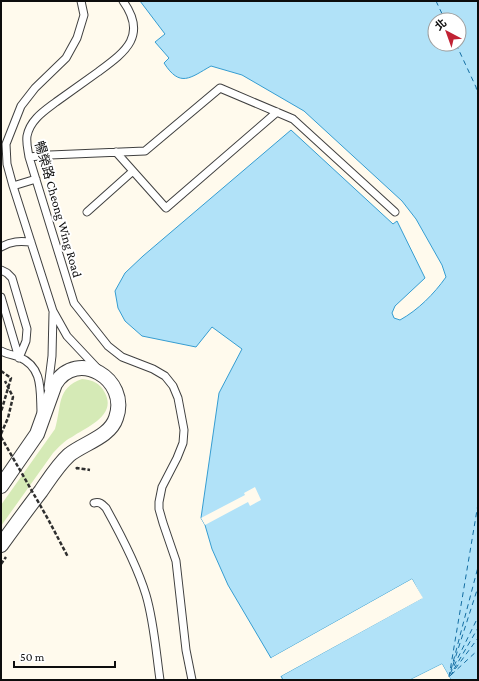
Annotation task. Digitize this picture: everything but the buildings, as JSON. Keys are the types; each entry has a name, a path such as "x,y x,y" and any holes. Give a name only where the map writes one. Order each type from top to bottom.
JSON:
{"street":[{"path":"1,486 31,445 43,418 55,384 63,375 76,369 89,369 104,375 114,386 117,394 119,403 116,420 107,431 77,449 62,462 1,545"}],"lane":[{"path":"81,1 84,15 77,38 66,58 35,88 22,106 13,124 6,144 7,164 12,186 53,310 67,336 104,375"},
{"name":"暢榮路 Cheong Wing Road","path":"123,1 131,14 134,26 129,45 116,58 36,118 27,136 26,142 74,303 102,339 114,351 122,357 159,372 169,380 178,398 183,422 183,443 178,458 162,487 159,509 176,561 186,650 192,680"},
{"path":"30,157 145,151 220,88 292,119 395,212"},
{"path":"116,152 166,208 277,112"},
{"path":"87,212 133,171"},
{"path":"12,186 36,178"},
{"path":"1,247 8,243 19,241 31,242"},
{"path":"1,270 12,278 28,329 26,341 19,358"},
{"path":"1,297 19,358"},
{"path":"43,418 52,356 53,310"},
{"path":"1,351 29,363 36,370 40,382 43,418"},
{"path":"94,503 97,502 102,504 106,508 133,562 146,594 151,615 160,680"}],"path":[{"path":"1,371 11,378 1,412"},
{"path":"1,434 8,418 13,397 5,381"},
{"path":"1,437 68,557"}],"green space":[{"path":"82,379 90,380 96,383 105,393 108,401 104,414 92,425 66,440 53,453 1,526 1,505 55,429 61,399 64,393 68,387"}],"water":[{"path":"140,1 478,1 478,680 451,680 442,664 410,680 283,680 281,676 422,598 412,579 271,658 228,585 212,549 205,525 201,518 219,393 242,349 212,327 196,347 142,336 125,321 118,308 115,291 125,273 291,130 393,224 397,221 425,278 395,306 392,313 394,318 400,320 413,311 431,295 446,277 442,265 416,219 402,201 304,111 242,75 211,66 191,77 180,78 175,76 164,63 169,58 155,42 165,34"}],"pier":[{"path":"255,487 261,500 250,506 248,502 205,525 201,518 245,495 244,493"},
{"path":"412,579 423,598 281,676 280,675 420,597 411,582 272,659 271,658"},
{"path":"442,664 451,680 449,680 441,667 415,680 410,680"}],"ferry route":[{"path":"436,1 441,12"},
{"path":"460,52 476,87 478,96"},
{"path":"449,677 478,504"},
{"path":"451,670 478,567"},
{"path":"453,665 478,587"},
{"path":"450,674 478,617"},
{"path":"454,669 478,628"},
{"path":"450,676 478,638"},
{"path":"451,675 478,650"}]}
